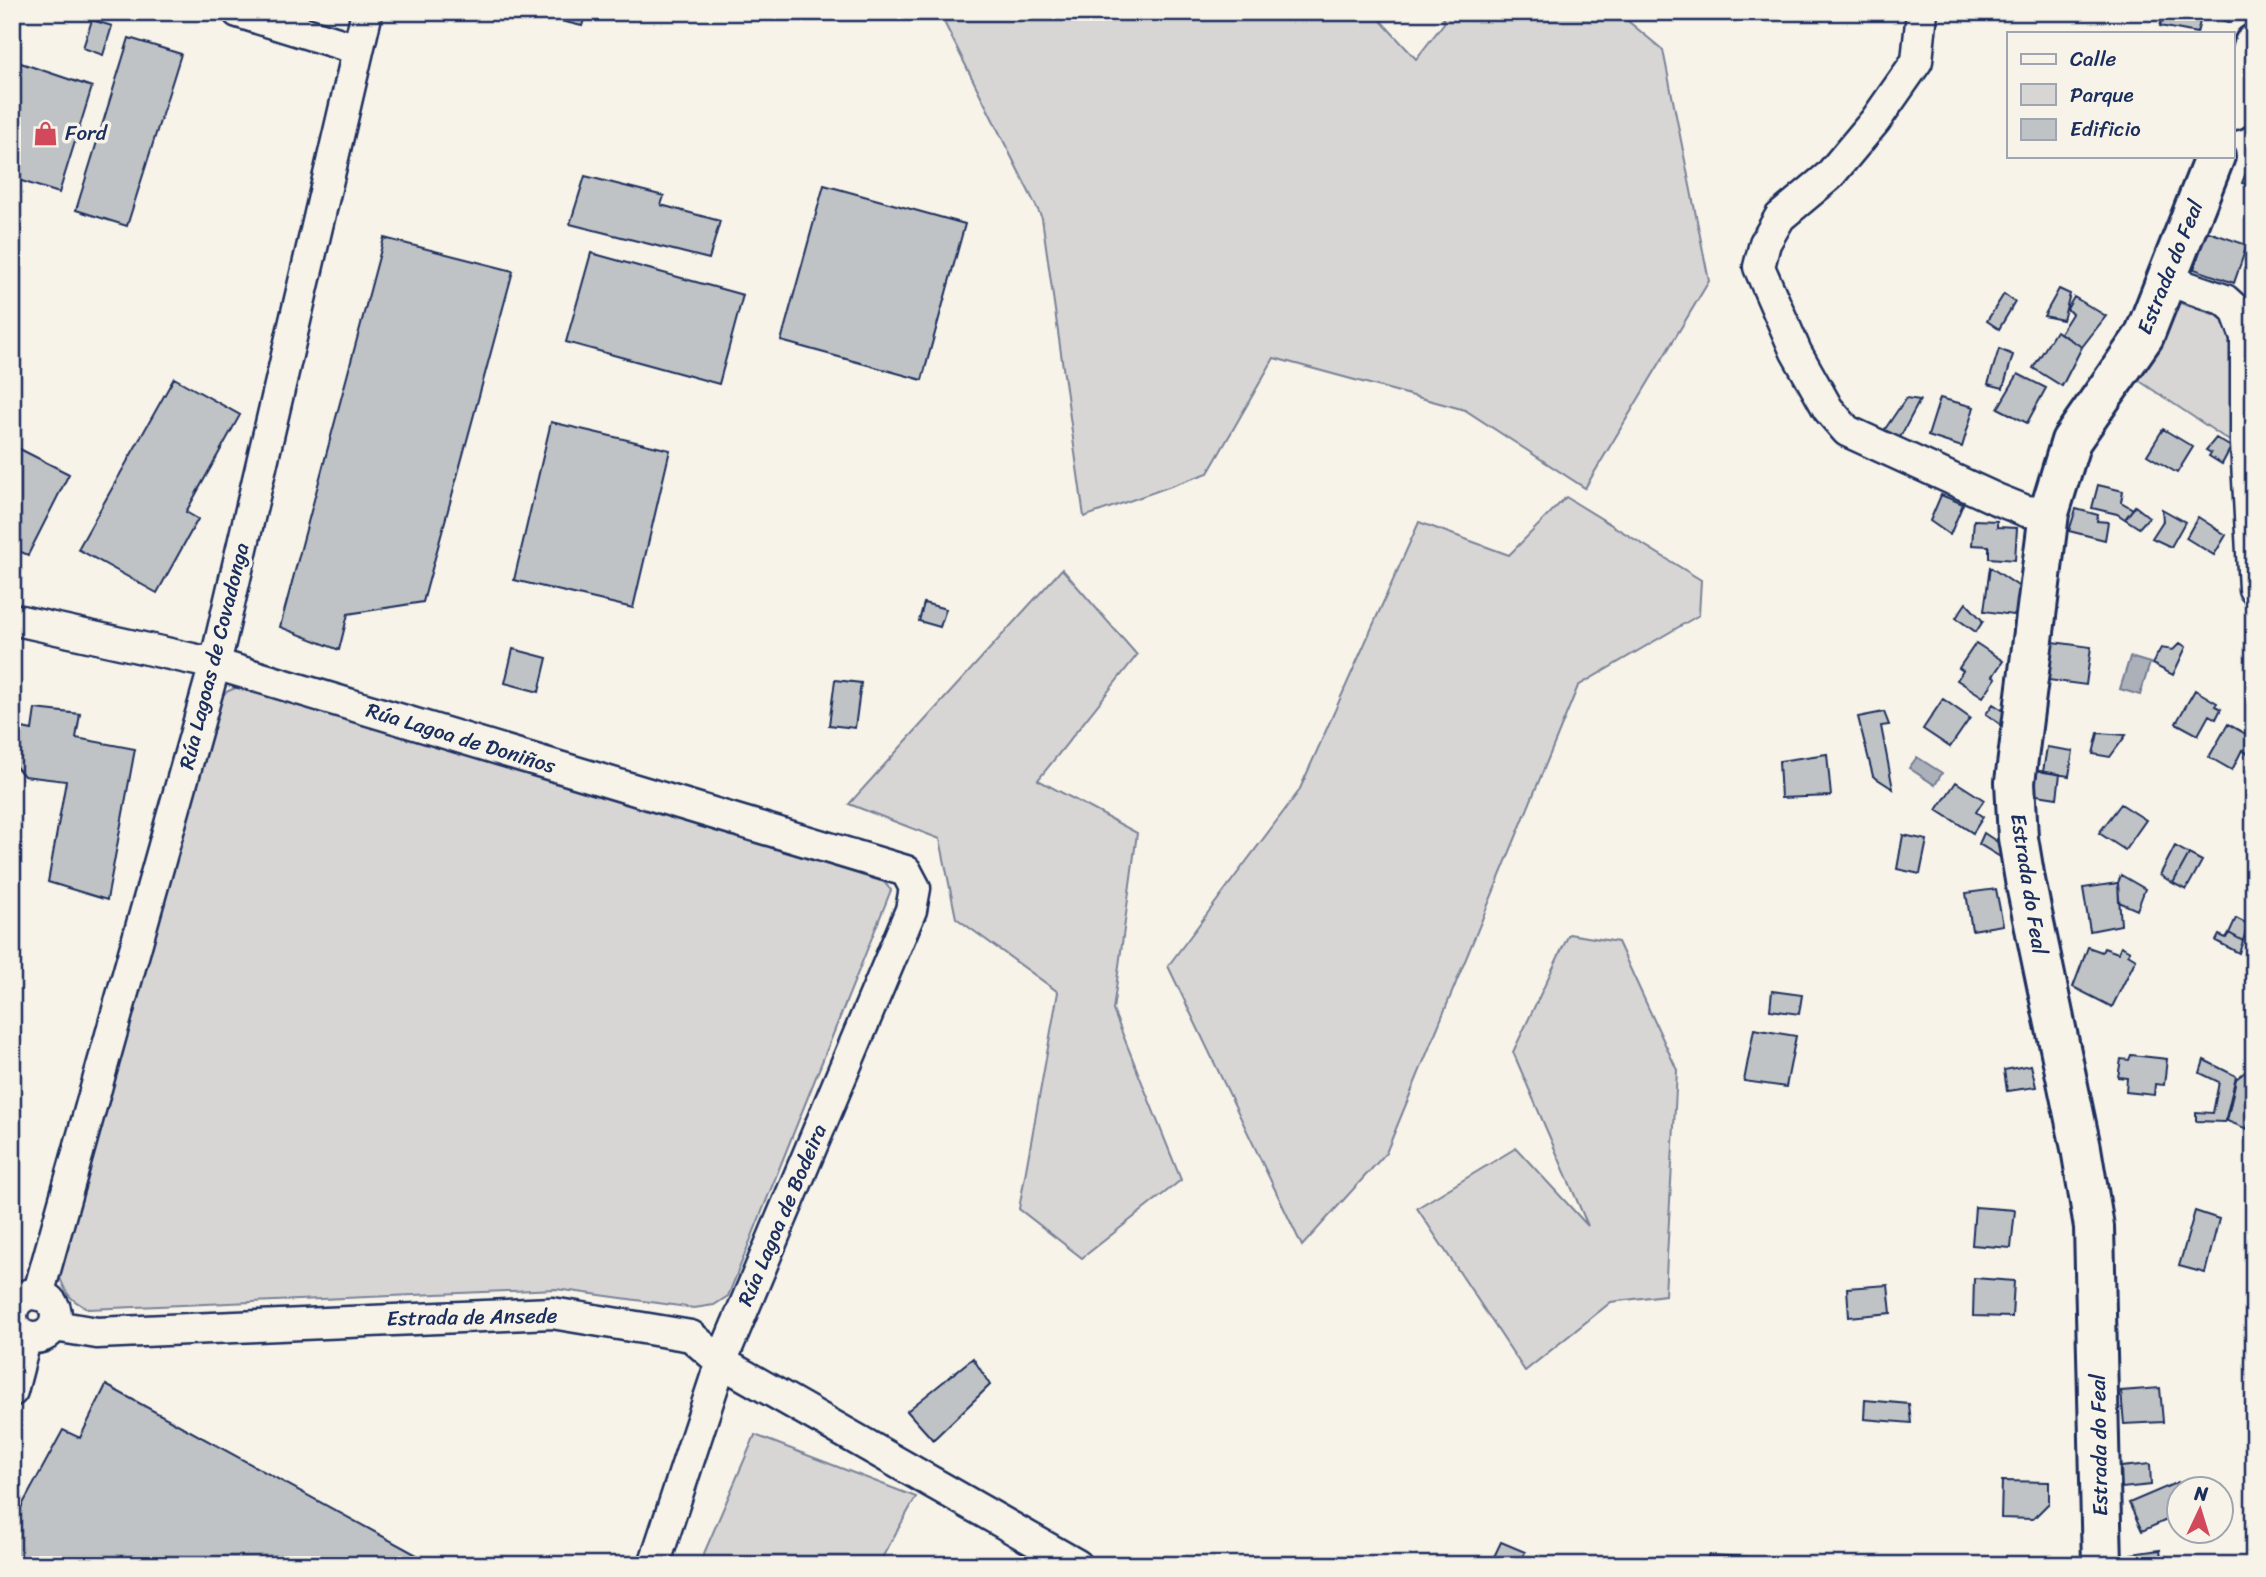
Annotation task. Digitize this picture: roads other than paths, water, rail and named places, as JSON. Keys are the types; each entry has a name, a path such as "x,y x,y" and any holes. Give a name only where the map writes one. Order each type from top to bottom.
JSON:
{"main road":[{"path":"2234,107 2254,44"},
{"name":"Estrada do Feal","path":"2102,1565 2094,1227 2081,1148 2025,880 2018,838 2015,782 2049,513 2071,441 2144,335 2214,158"}],"street":[{"path":"238,12 357,48"},
{"name":"Rúa Lagoas de Covadonga","path":"22,1302 215,664 367,12"},
{"path":"1922,12 1917,61 1875,121 1829,176 1780,217 1765,243 1759,267 1796,352 1828,410 1847,431 1996,499 2026,511 2049,513"},
{"path":"2167,280 2225,300 2236,310 2246,337 2246,443 2254,589"},
{"name":"Rúa Lagoa de Doniños","path":"12,619 215,664 906,871"},
{"name":"Rúa Lagoa de Bodeira","path":"654,1565 720,1362 911,910 915,888 906,871"},
{"path":"49,1300 54,1306 57,1318 54,1326 46,1336 26,1337 15,1327 12,1314 22,1302 49,1300"},
{"name":"Estrada de Ansede","path":"54,1326 97,1333 552,1313 691,1336 720,1362 1077,1565"},
{"path":"12,1391 26,1337"}],"place":[{"name":"Ford","path":"45,133"}]}
